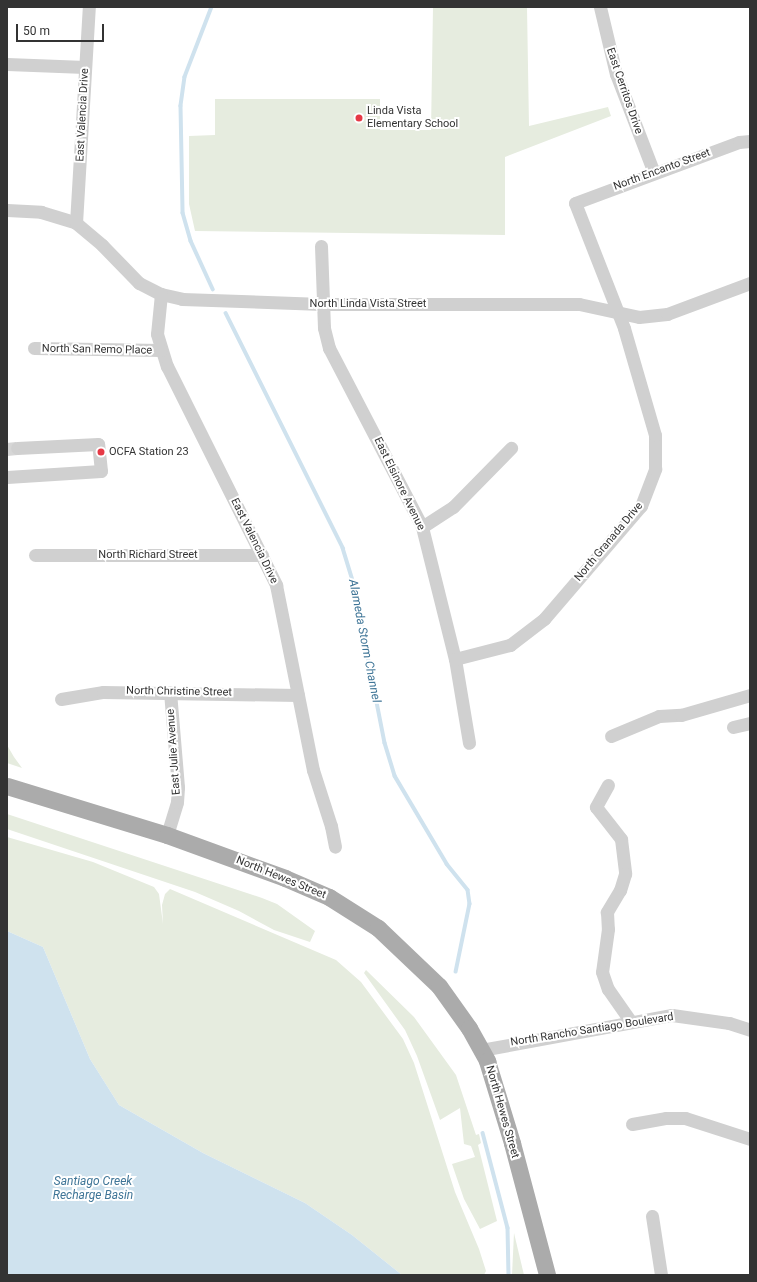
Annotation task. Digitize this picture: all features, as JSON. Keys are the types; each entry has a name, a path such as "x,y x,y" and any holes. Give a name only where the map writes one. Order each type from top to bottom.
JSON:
{"main road":[{"name":"North Hewes Street","path":"7,786 167,835 304,885 378,928 439,986 481,1050 491,1073 512,1143 547,1275"}],"street":[{"name":"East Valencia Drive","path":"76,224 89,7"},
{"name":"East Cerritos Drive","path":"600,7 616,74 654,173"},
{"path":"7,64 85,67"},
{"name":"North Encanto Street","path":"575,203 739,142 750,141"},
{"name":"North Granada Drive","path":"455,659 510,645 544,619 642,506 655,469 655,435 618,312 575,203"},
{"name":"North Linda Vista Street","path":"7,210 41,212 76,224 102,245 130,276 160,294 189,300 322,304 580,304 639,317 667,314 750,284"},
{"name":"East Elsinore Avenue","path":"321,246 324,328 330,348 422,527 455,659 469,743"},
{"name":"East Valencia Drive","path":"160,294 157,320 161,350 276,585 313,770 332,826 335,847"},
{"name":"North San Remo Place","path":"34,348 161,350"},
{"path":"7,477 101,471 98,444 17,448"},
{"path":"422,527 453,507 511,448"},
{"name":"North Richard Street","path":"35,555 262,555"},
{"name":"North Christine Street","path":"60,699 103,692 298,695"},
{"name":"East Julie Avenue","path":"167,835 177,802 178,787 170,692"},
{"path":"611,736 659,716 681,715 750,695"},
{"path":"733,727 750,723"},
{"path":"608,785 596,807 621,839 625,874 620,890 607,912 608,930 602,972 608,990 631,1022"},
{"name":"North Rancho Santiago Boulevard","path":"481,1050 672,1015 729,1023 750,1030"},
{"path":"632,1124 666,1118 685,1118 750,1139"},
{"path":"652,1216 661,1275"}],"shaded area":[{"name":"Linda Vista Elementary School","path":"433,7 527,7 529,126 608,107 611,116 505,157 505,235 195,231 189,204 189,136 215,135 215,99 380,99 380,130 431,130"},
{"path":"7,745 14,757 22,768 7,763"},
{"path":"7,814 262,898 277,904 315,931 310,942 274,930 239,911 195,892 7,829"},
{"path":"7,837 93,862 154,887 159,894 163,924 162,905 165,894 170,889 336,960 361,982 403,1039 414,1063 455,1192 479,1249 486,1271 484,1275 402,1275 352,1235 305,1203 203,1153 119,1105 90,1059 43,947 7,931"},
{"path":"366,970 414,1017 456,1075 476,1135 479,1134 481,1143 478,1145 497,1221 480,1229 464,1199 452,1164 475,1157 471,1146 464,1144 460,1108 440,1120 417,1056 405,1030 364,973"},
{"path":"514,1233 524,1275 512,1275"}],"water":[{"name":"Santiago Creek Recharge Basin","path":"7,931 43,947 90,1059 119,1105 203,1153 305,1203 352,1235 402,1275 7,1275"}],"waterway":[{"name":"Alameda Storm Channel","path":"212,7 185,77 181,106 183,213 191,241 213,289"},
{"name":"Alameda Storm Channel","path":"226,313 343,548 354,585 385,743 395,776 447,864 468,890 470,904 456,972"},
{"name":"Alameda Storm Channel","path":"483,1133 508,1228 509,1275"}],"tunnel":[{"path":"7,449 17,448"}],"place":[{"name":"Linda Vista Elementary School","path":"359,118"},
{"name":"OCFA Station 23","path":"101,452"}]}
